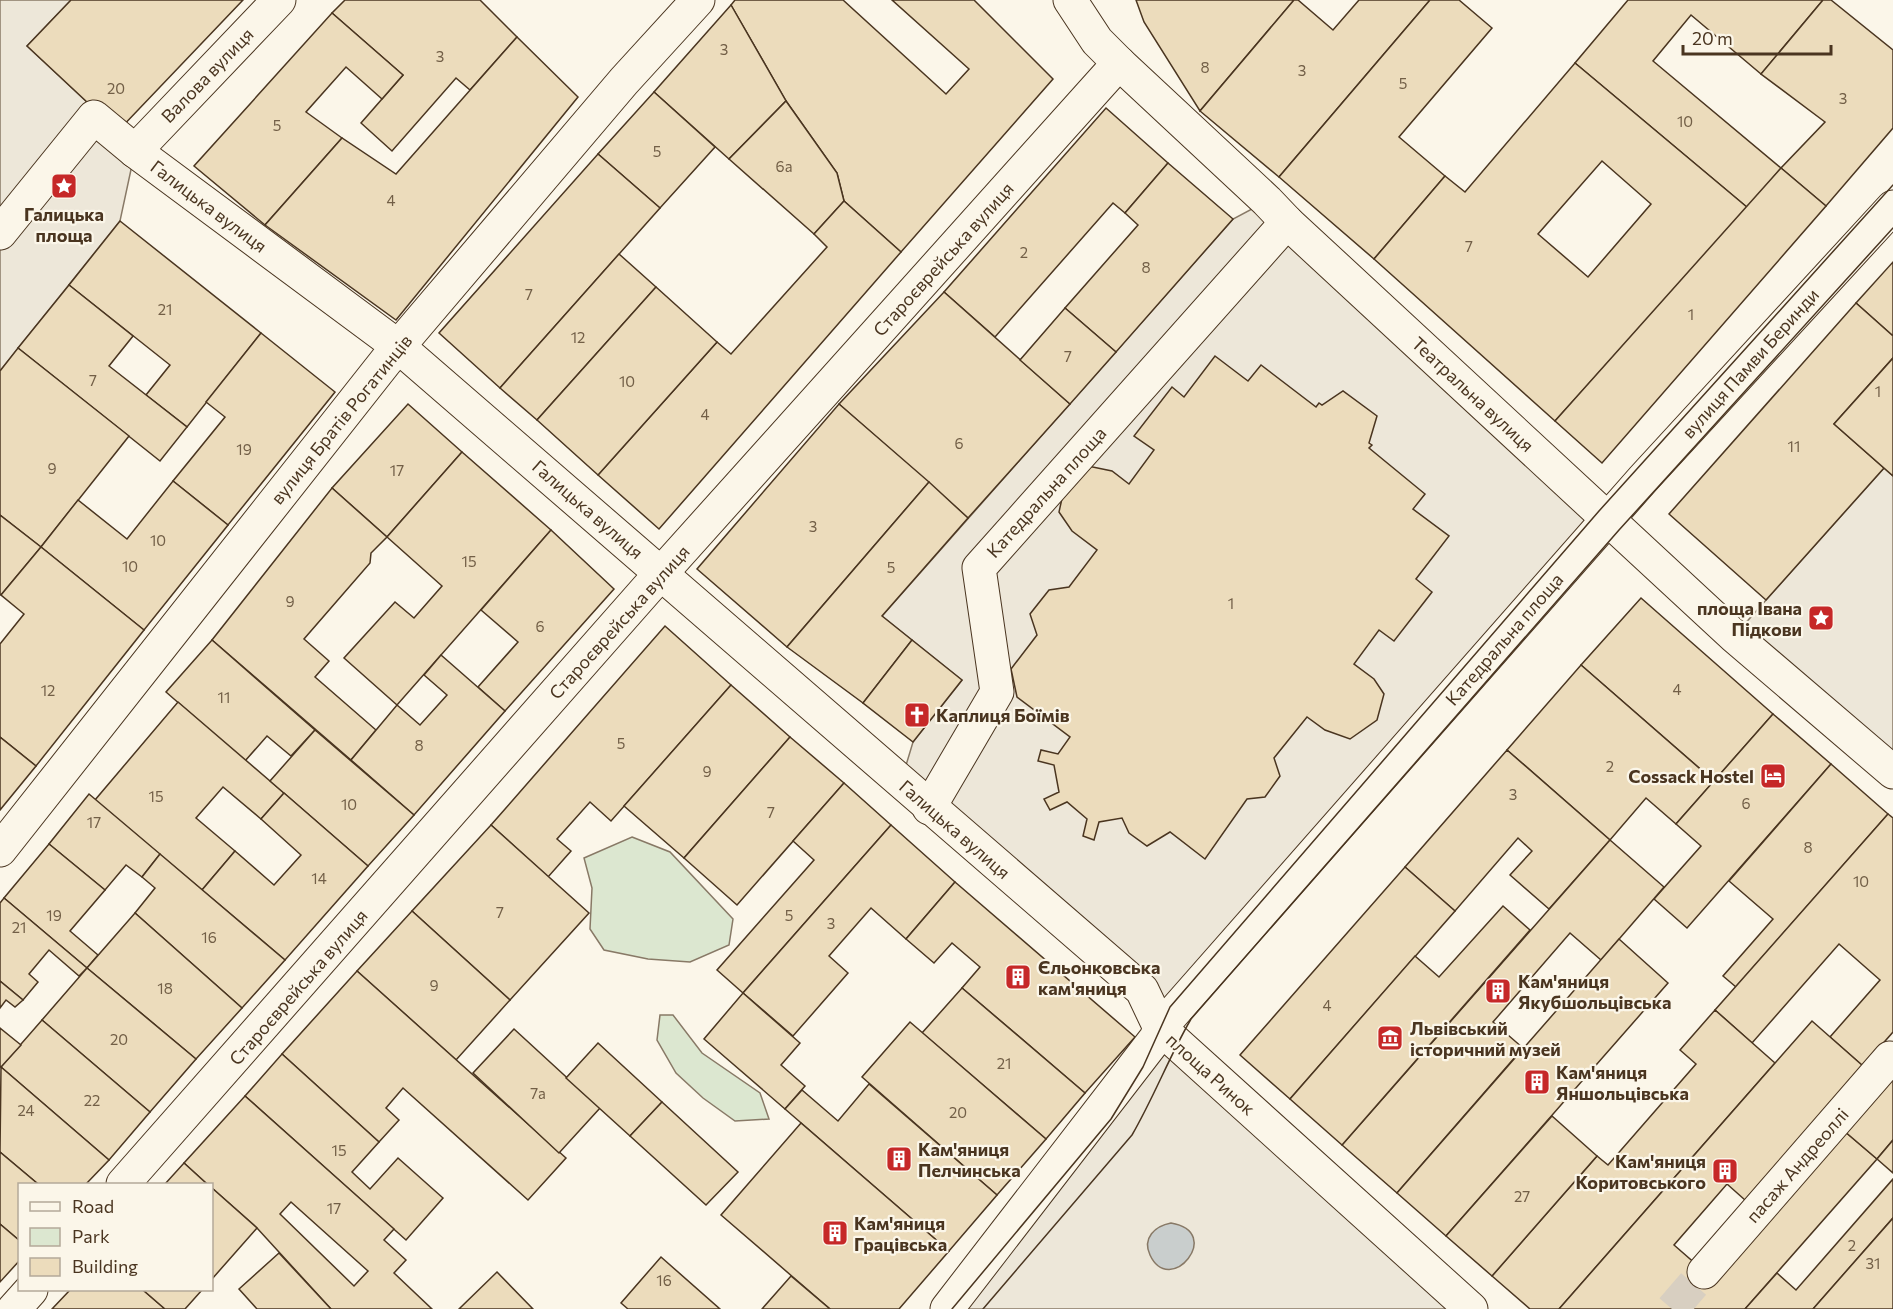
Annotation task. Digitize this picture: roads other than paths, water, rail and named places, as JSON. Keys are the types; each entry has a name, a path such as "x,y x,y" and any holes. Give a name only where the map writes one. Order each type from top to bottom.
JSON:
{"street":[{"name":"Валова вулиця","path":"135,151 279,0"},
{"name":"вулиця Братів Рогатинців","path":"0,850 399,347 624,81 698,0"},
{"name":"Театральна вулиця","path":"1070,0 1097,41 1268,201 1287,222 1734,636 1893,772"},
{"name":"Староєврейська вулиця","path":"125,1183 662,573 1119,63"},
{"name":"Галицька вулиця","path":"0,233 94,117 135,151 399,347 1142,990 1160,1028"},
{"name":"вулиця Памви Беринди","path":"1609,520 1643,479 1893,207"},
{"name":"Катедральна площа","path":"929,808 997,692 979,568 1287,222"},
{"name":"Катедральна площа","path":"1160,1028 1609,520"},
{"name":"площа Ринок","path":"947,1309 1149,1048 1160,1028 1471,1309"},
{"name":"пасаж Андреоллі","path":"1704,1272 1890,1058"},
{"path":"14,1309 30,1291"}],"tunnel":[{"path":"1672,1309 1704,1272"}],"tram line":[{"path":"952,1309 1111,1119 1143,1067 1170,1007 1599,511 1893,185"},
{"path":"983,1309 1132,1135 1191,1019 1619,530 1893,228"}],"place":[{"name":"Галицька площа","path":"64,186"},
{"name":"площа Івана Підкови","path":"1821,618"},
{"name":"Каплиця Боїмів","path":"917,715"},
{"name":"Cossack Hostel","path":"1773,776"},
{"name":"Єльонковська кам'яниця","path":"1018,977"},
{"name":"Кам'яниця Якубшольцівська","path":"1498,991"},
{"name":"Львівський історичний музей","path":"1390,1038"},
{"name":"Кам'яниця Яншольцівська","path":"1537,1082"},
{"name":"Кам'яниця Пелчинська","path":"899,1159"},
{"name":"Кам'яниця Коритовського","path":"1725,1171"},
{"name":"Кам'яниця Грацівська","path":"835,1233"}]}
